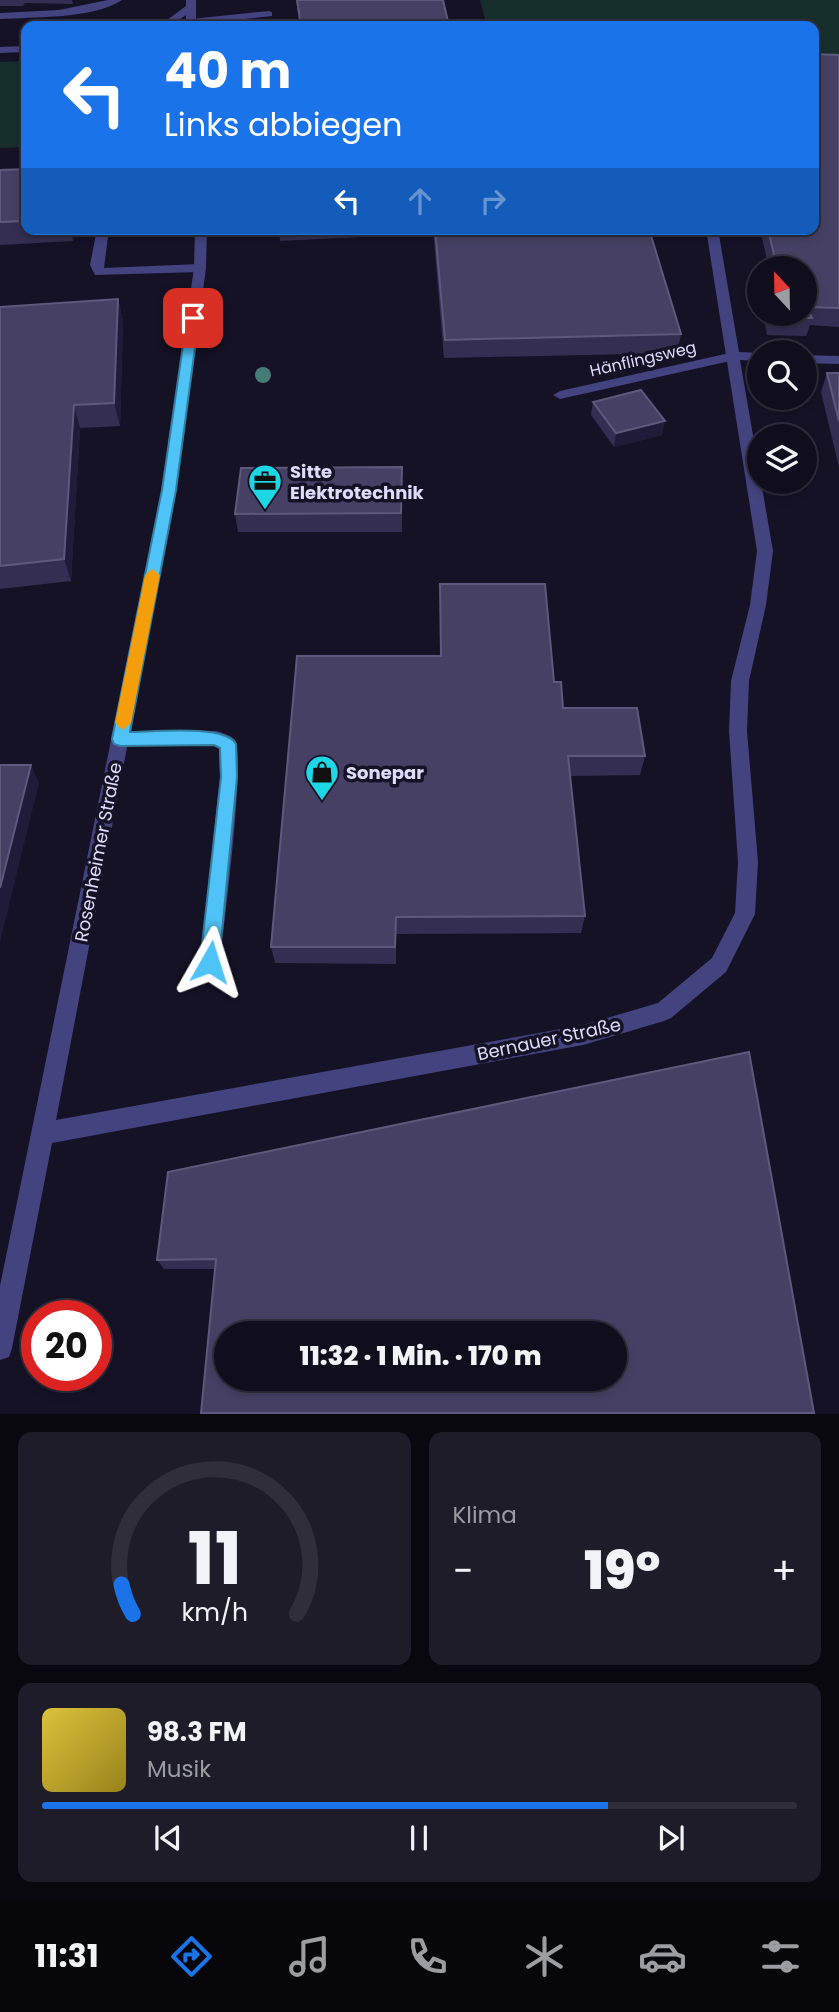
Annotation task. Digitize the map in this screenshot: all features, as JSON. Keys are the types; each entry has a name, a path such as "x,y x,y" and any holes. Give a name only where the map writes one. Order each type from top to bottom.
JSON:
{"street":[{"path":"0,16 63,12 100,6 117,0"},
{"path":"170,21 191,4"},
{"path":"213,21 269,14"},
{"path":"0,50 21,49"},
{"path":"102,235 96,265 99,272 200,268"},
{"name":"Rosenheimer Straße","path":"0,1348 169,490 200,268 201,235"},
{"name":"Bernauer Straße","path":"42,1135 583,1035 664,1011 719,965 745,914 748,862 738,731 740,681 758,605 765,551 713,235"},
{"path":"734,356 747,356"},
{"name":"Hänflingsweg","path":"561,395 734,356"},
{"path":"817,359 839,360"},
{"path":"120,739 216,738 228,744 229,777 210,962"}],"green space":[{"path":"480,0 839,0 839,58 819,57 819,21 486,21"},
{"path":"21,61 21,147 0,148 0,62"}],"building":[{"path":"297,0 443,0 448,21 300,21"},
{"path":"819,54 839,55 839,308 817,307 817,256 774,256 769,235 819,235"},
{"path":"21,169 21,221 0,222 0,170"},
{"path":"436,235 651,235 681,334 445,340"},
{"path":"118,299 114,403 74,405 64,559 0,566 0,307"},
{"path":"827,373 839,373 839,421"},
{"path":"641,390 665,421 616,433 593,402"},
{"path":"402,467 401,513 235,514 241,468"},
{"path":"440,584 545,584 554,682 561,682 563,708 637,708 645,756 568,756 585,916 396,917 395,947 271,947 297,656 441,656"},
{"path":"0,765 31,765 0,888"},
{"path":"749,1052 814,1413 201,1413 216,1259 157,1260 168,1172"}],"slow traffic":[{"path":"123,723 152,575"}],"place":[{"name":"Sitte Elektrotechnik","path":"265,511"},
{"name":"Sonepar","path":"322,802"}],"route":[{"path":"193,318 169,490 120,739 216,738 228,744 229,777 210,962"}]}
